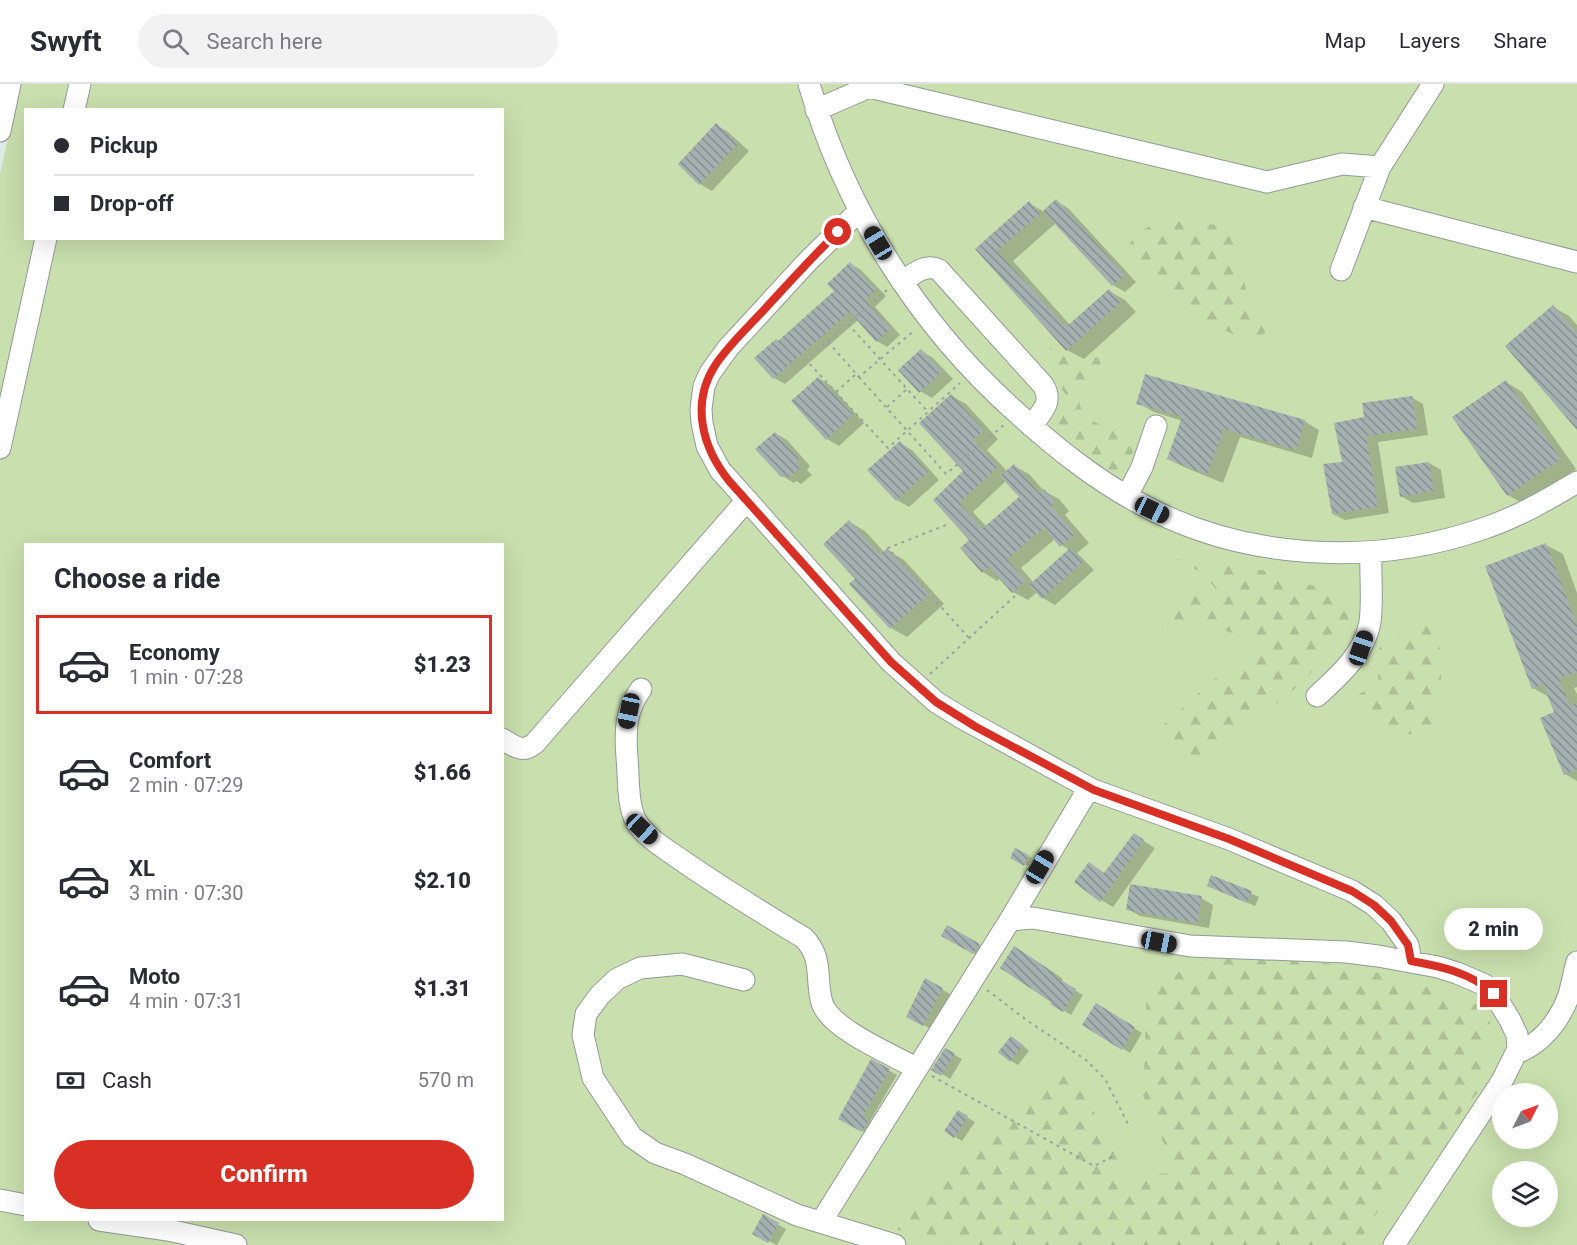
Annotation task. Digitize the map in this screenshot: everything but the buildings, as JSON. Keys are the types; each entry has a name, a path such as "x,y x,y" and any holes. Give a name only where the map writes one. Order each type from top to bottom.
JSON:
{"street":[{"path":"0,131 10,84"},
{"path":"74,108 80,84"},
{"path":"809,84 829,145 861,212 901,281 929,319 973,370 1024,420 1075,462 1127,496 1164,515 1213,534 1246,542 1308,551 1371,552 1426,544 1482,529 1535,507 1577,482"},
{"path":"1341,270 1380,167 1433,84"},
{"path":"816,110 869,87 1267,182 1342,164 1380,167"},
{"path":"1364,207 1577,262"},
{"path":"861,212 809,260 728,348 710,373 704,386 701,409 707,446 720,470 891,662 917,686 962,718 1089,788 1229,839 1352,891 1374,905 1391,921 1408,945 1411,961"},
{"path":"0,448 46,240"},
{"path":"901,281 925,267 939,270 1043,385 1047,391 1048,403 1024,420"},
{"path":"1127,496 1142,467 1156,426"},
{"path":"504,740 526,750 535,743 747,500"},
{"path":"1317,696 1341,674 1361,648 1370,622 1371,552"},
{"path":"641,689 629,711 625,738 631,802 634,818 639,825 668,851 708,879 804,938 816,957 822,1002 829,1016 846,1030 916,1068"},
{"path":"821,1222 1010,920 1089,788"},
{"path":"1010,920 1033,918 1190,946 1347,952 1411,961 1457,973 1485,985 1494,994 1510,1020 1519,1044 1516,1053 1502,1081 1395,1245"},
{"path":"1516,1053 1533,1046 1556,1020 1568,995 1577,962"},
{"path":"744,980 682,964 640,968 617,979 600,995 586,1014 583,1035 593,1078 632,1137 655,1153 685,1164 797,1215 895,1245"},
{"path":"0,1200 24,1204"},
{"path":"106,1221 168,1230 236,1245"}],"path":[{"path":"901,281 806,360 888,448 973,370"},
{"path":"859,377 929,319"},
{"path":"848,324 928,412"},
{"path":"828,342 946,474 1024,420"},
{"path":"836,392 856,374"},
{"path":"886,407 907,389"},
{"path":"946,525 888,548 969,638"},
{"path":"917,686 1016,595"},
{"path":"973,979 1028,1021 1086,1060 1104,1079 1128,1124"},
{"path":"916,1068 1094,1166 1112,1157"}],"green space":[{"path":"20,84 1577,84 1577,1245 0,1245 0,174"},
{"path":"1162,220 1228,226 1248,295 1277,324 1250,343 1200,318 1120,259 1137,233"},
{"path":"1050,348 1093,357 1104,357 1093,377 1073,384 1084,417 1126,437 1137,446 1117,478 1077,453 1054,424 1066,395 1050,373"},
{"path":"1176,559 1262,570 1321,588 1352,594 1346,637 1298,686 1234,739 1198,762 1156,743 1164,724 1219,675 1261,642 1207,625 1149,627 1179,591 1226,602 1204,574"},
{"path":"1417,621 1439,627 1442,693 1429,734 1392,734 1344,701 1378,685 1379,648"},
{"path":"1244,948 1400,977 1492,1010 1479,1091 1372,1219 1358,1245 965,1245 897,1230 967,1146 1068,1058 1126,1178 1176,1172 1143,1095 1147,984"}],"route":[{"path":"838,232 728,348 710,373 704,386 701,409 704,435 713,459 730,482 891,662 936,702 976,727 1078,783 1229,839 1352,891 1374,905 1391,921 1408,945 1411,961 1474,979 1494,994"}]}
